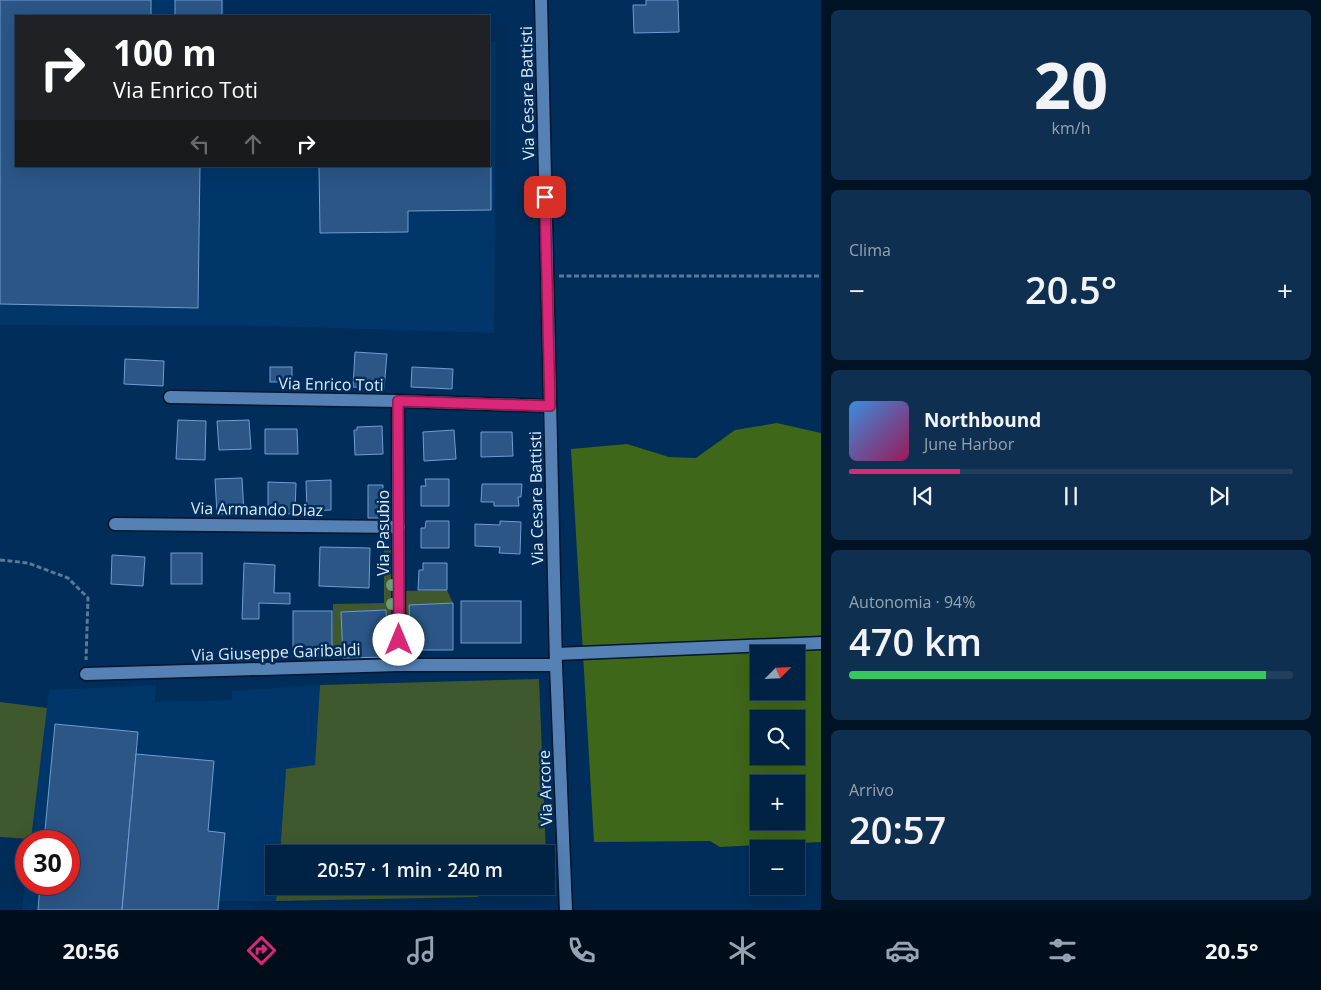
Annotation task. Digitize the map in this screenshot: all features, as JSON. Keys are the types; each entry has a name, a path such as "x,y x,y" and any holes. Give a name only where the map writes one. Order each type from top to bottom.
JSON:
{"street":[{"name":"Via Cesare Battisti","path":"541,0 556,659"},
{"name":"Via Enrico Toti","path":"170,397 550,406"},
{"name":"Via Pasubio","path":"398,401 399,665"},
{"name":"Via Armando Diaz","path":"114,524 399,527"},
{"name":"Via Giuseppe Garibaldi","path":"86,674 556,659 821,643"},
{"name":"Via Arcore","path":"556,659 566,910"}],"path":[{"path":"547,276 821,276"},
{"path":"0,560 28,563 68,578 88,598 86,674"}],"shaded area":[{"path":"0,0 224,0 224,15 15,15 15,167 490,167 490,42 496,42 494,333 271,326 0,325"},
{"path":"156,685 155,702 232,700 232,691 320,685 315,765 286,770 281,845 265,845 265,895 277,895 276,901 219,901 218,910 22,910 24,895 80,895 80,830 31,830 49,690"}],"green space":[{"path":"777,423 821,433 821,842 805,843 805,840 750,840 750,846 720,847 710,841 594,842 571,449 627,444 669,457 696,458 735,430"},
{"path":"384,549 399,550 399,591 447,590 453,603 409,605 411,656 388,657 386,610 341,612 343,658 332,656 333,604 384,603"},
{"path":"539,679 546,845 281,845 286,769 315,765 320,685"},
{"path":"0,702 47,708 32,830 15,830 15,838 0,837"},
{"path":"277,895 481,895 477,897 276,901"}],"building":[{"path":"0,0 151,0 151,15 15,15 15,167 200,167 198,308 0,304"},
{"path":"175,0 222,0 222,15 175,15"},
{"path":"646,0 678,0 679,32 634,33 633,5 646,5"},
{"path":"319,167 491,167 491,210 408,211 408,232 320,233"},
{"path":"355,352 387,354 384,389 353,387"},
{"path":"125,359 164,361 163,386 124,384"},
{"path":"270,367 292,367 292,382 270,382"},
{"path":"412,367 453,369 452,389 411,387"},
{"path":"178,420 206,421 205,460 176,459"},
{"path":"249,420 251,449 219,450 217,421"},
{"path":"382,426 383,454 355,455 354,430 357,430 357,427"},
{"path":"265,429 297,429 298,454 265,454"},
{"path":"454,430 456,459 424,461 423,432"},
{"path":"481,432 512,432 513,456 481,457"},
{"path":"242,478 244,513 217,514 215,479"},
{"path":"425,479 449,479 449,506 421,506 421,486 426,486"},
{"path":"331,480 331,510 307,511 306,481"},
{"path":"268,482 296,483 295,514 268,513"},
{"path":"482,484 522,484 521,497 518,497 519,506 494,506 494,502 481,502"},
{"path":"368,485 383,485 383,491 389,491 389,518 368,518"},
{"path":"426,521 449,521 449,548 421,548 421,528 425,528"},
{"path":"500,521 521,522 520,554 499,553 500,547 475,546 475,524 500,525"},
{"path":"320,547 370,548 369,588 319,586"},
{"path":"171,553 202,553 202,584 171,584"},
{"path":"112,555 145,557 143,586 111,584"},
{"path":"244,563 275,565 274,593 290,593 290,604 259,603 259,619 242,619"},
{"path":"423,563 447,563 447,590 418,590 419,570 423,570"},
{"path":"461,601 521,601 521,643 461,643"},
{"path":"453,603 453,650 411,650 409,605"},
{"path":"386,610 388,657 343,658 341,612"},
{"path":"293,611 332,611 332,656 293,656"},
{"path":"55,724 138,732 122,910 38,910 39,895 80,895 80,830 45,830"},
{"path":"136,754 214,761 208,831 225,833 218,910 122,910"}],"route":[{"path":"399,640 398,401 550,406 545,197"}]}
